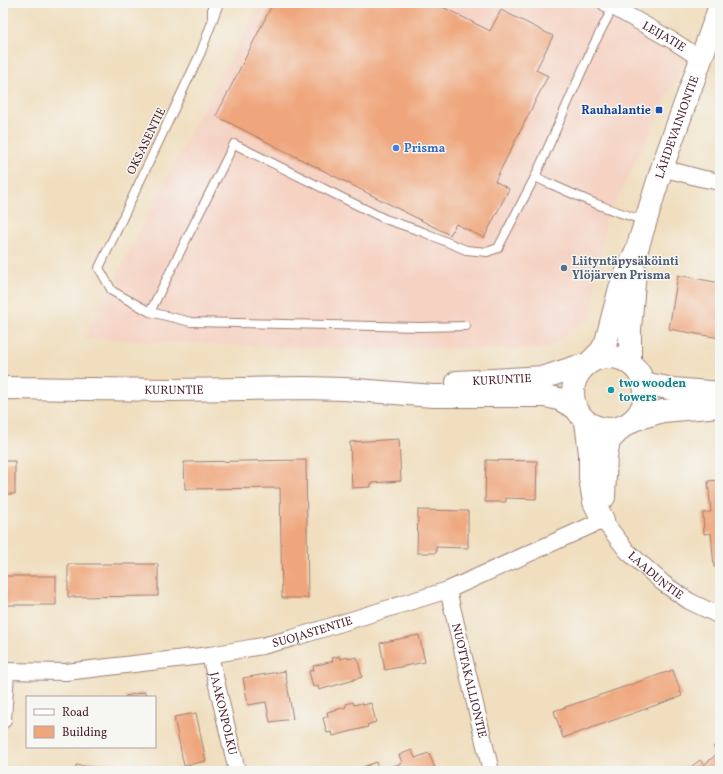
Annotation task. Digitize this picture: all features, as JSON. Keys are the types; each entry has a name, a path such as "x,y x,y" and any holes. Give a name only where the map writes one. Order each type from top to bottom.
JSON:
{"main road":[{"name":"LÄHDEVAINIONTIE","path":"588,363 601,351 606,342 620,288 637,249 662,168 720,6"},
{"name":"LÄHDEVAINIONTIE","path":"630,364 630,328 637,249"},
{"path":"603,520 606,456 609,441 628,423 639,412 645,393 643,383 638,372 630,364 621,359 611,357 601,358 588,363 578,374 573,386 573,398 581,415 594,426 613,429 628,423 663,412 720,406"},
{"name":"KURUNTIE","path":"344,389 434,382 545,377 588,363"},
{"path":"643,383 673,389 720,393"},
{"name":"KURUNTIE","path":"3,388 344,389 433,396 545,396 559,399 581,415"},
{"name":"LAADUNTIE","path":"581,415 590,454 590,478 594,502 603,520"}],"street":[{"name":"LEIJATIE","path":"610,5 701,58"},
{"path":"662,168 720,182"},
{"name":"SUOJASTENTIE","path":"5,671 66,672 210,655 262,646 293,638 448,590 603,520"},
{"name":"LAADUNTIE","path":"603,520 627,551 663,583 689,601 720,616"},
{"name":"NUOTTAKALLIONTIE","path":"448,590 491,771"},
{"name":"JAAKONPOLKU","path":"210,655 236,771"},
{"path":"3,720 5,671"}],"lane":[{"name":"OKSASENTIE","path":"212,3 212,24"},
{"name":"OKSASENTIE","path":"150,312 112,291 99,268 202,52 219,3"},
{"path":"466,326 421,327 191,322 150,312 234,144 384,219 423,232 466,250 487,252 498,248 535,177 610,5"},
{"path":"535,177 623,214 645,220"}],"shaded area":[{"path":"261,3 590,3 685,61 606,221 591,319 546,349 329,349 84,339 195,123"}],"building":[{"name":"Prisma","path":"273,3 435,3 490,31 501,10 553,36 536,70 548,76 495,181 509,189 484,238 456,224 450,235 216,116"},
{"path":"678,275 720,283 720,338 669,329"},
{"path":"399,439 401,481 371,483 371,487 352,488 350,442"},
{"path":"306,460 308,598 282,598 280,488 185,489 184,462"},
{"path":"486,460 537,461 536,499 506,498 506,502 485,502"},
{"path":"3,461 15,461 15,494 3,494"},
{"path":"720,480 720,567 714,567 711,533 704,534 703,513 711,512 708,481"},
{"path":"418,510 468,511 468,548 436,547 436,553 417,553"},
{"path":"68,564 158,564 158,596 68,597"},
{"path":"3,576 56,576 56,605 3,605"},
{"path":"419,635 425,662 385,670 380,643"},
{"path":"339,656 340,659 357,657 362,677 319,690 318,686 313,687 309,671 314,670 313,666 333,661 332,658"},
{"path":"673,670 682,696 563,738 554,711"},
{"path":"285,671 293,719 270,722 266,702 248,705 243,678"},
{"path":"145,692 146,696 125,696"},
{"path":"353,702 354,705 371,703 376,722 367,725 368,727 333,736 332,732 327,733 323,718 328,716 327,712 346,707 346,704"},
{"path":"196,713 206,761 184,766 174,717"},
{"path":"720,741 720,771 687,770 700,760 704,765 718,753 713,747"},
{"path":"412,750 415,758 429,753 436,771 380,771 402,763 399,755"},
{"path":"376,762 379,771 362,771 361,768"},
{"path":"76,765 100,768 100,771 75,771"}],"place":[{"name":"Rauhalantie","path":"659,110"},
{"name":"Prisma","path":"396,148"},
{"name":"Liityntäpysäköinti Ylöjärven Prisma","path":"564,268"},
{"name":"two wooden towers","path":"611,390"}]}
